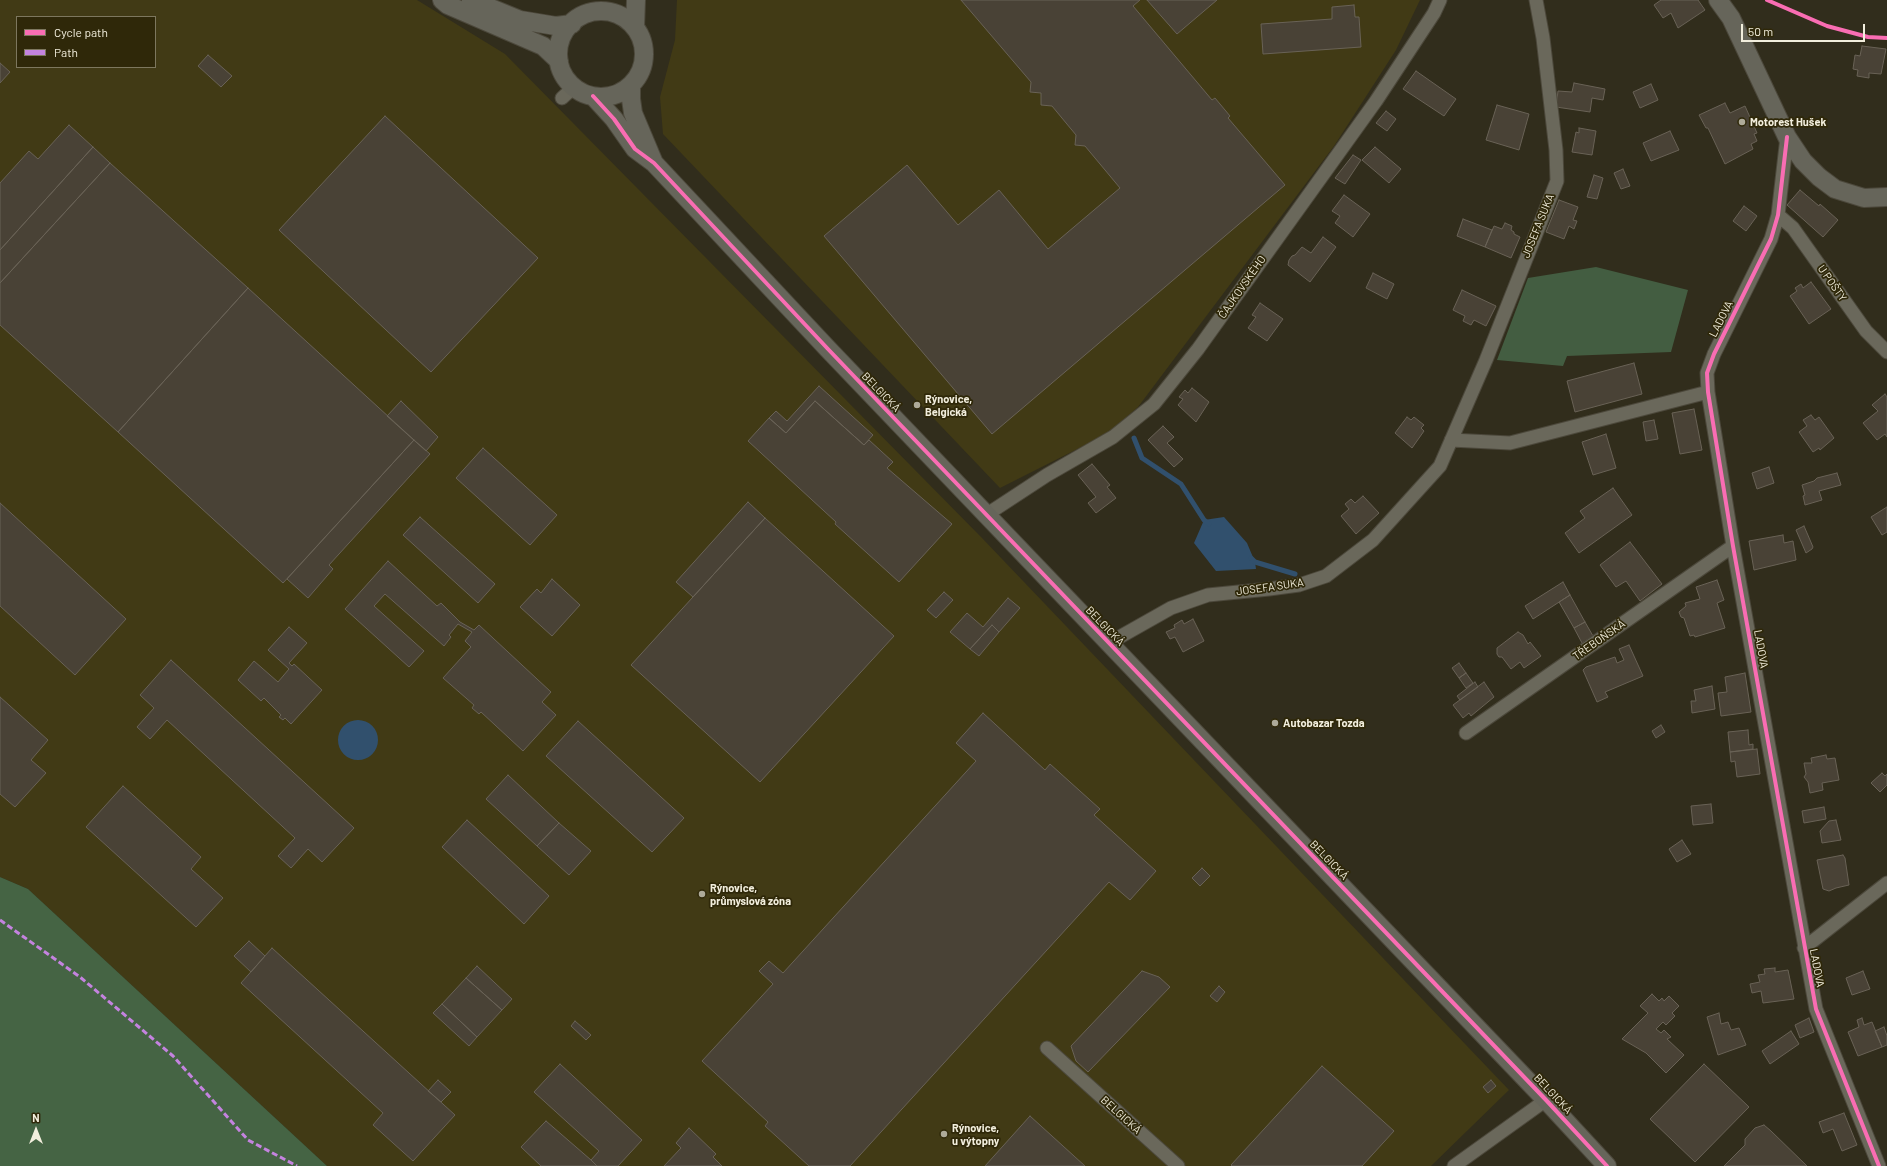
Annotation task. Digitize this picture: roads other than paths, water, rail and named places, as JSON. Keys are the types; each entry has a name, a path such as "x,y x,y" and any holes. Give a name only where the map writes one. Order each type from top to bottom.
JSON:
{"street":[{"path":"442,0 448,5 543,46 559,61 567,80 568,93 603,97 613,95 631,85 640,72 644,57 642,42 635,28 619,15 604,6 589,13 572,24 561,41 559,61"},
{"path":"471,0 520,20 548,25 572,24"},
{"path":"635,28 636,0"},
{"name":"ČAJKOVSKÉHO","path":"986,514 1047,475 1113,437 1154,404 1198,349 1376,101 1434,12 1440,0"},
{"name":"JOSEFA SUKA","path":"1109,643 1171,608 1208,595 1299,585 1326,576 1373,540 1440,466 1486,360 1556,180 1555,143 1543,38 1536,0"},
{"path":"1718,0 1731,18 1787,137 1803,161 1819,177 1835,189 1864,198 1887,197"},
{"name":"BELGICKÁ","path":"631,85 633,113 654,163"},
{"name":"BELGICKÁ","path":"593,96 614,119 635,149 654,163 827,348 1546,1100 1607,1166"},
{"name":"LADOVA","path":"1787,137 1778,215 1771,239 1714,354 1707,373 1708,392 1733,546 1816,1009 1879,1166"},
{"name":"U POŠTY","path":"1778,215 1793,228 1866,331 1887,352"},
{"path":"1451,440 1510,444 1708,392"},
{"name":"TŘEBOŇSKÁ","path":"1466,733 1733,546"},
{"path":"1804,948 1887,883"},
{"name":"BELGICKÁ","path":"1047,1048 1178,1166"},
{"name":"BELGICKÁ","path":"1454,1166 1546,1100"}],"water":[{"path":"1224,517 1247,543 1255,562 1256,569 1216,571 1194,543 1204,520"},
{"path":"358,720 366,722 372,726 376,732 378,740 376,748 372,754 366,758 358,760 350,758 344,754 340,748 338,740 340,732 344,726 350,722"}],"waterway":[{"path":"1134,438 1142,458 1181,484 1204,520 1209,524"},
{"path":"1251,558 1255,562 1295,574"}],"place":[{"name":"Motorest Hušek","path":"1742,122"},
{"name":"Rýnovice, Belgická","path":"917,405"},
{"name":"Autobazar Tozda","path":"1275,723"},
{"name":"Rýnovice, průmyslová zóna","path":"702,894"},
{"name":"Rýnovice, u výtopny","path":"944,1134"}]}
